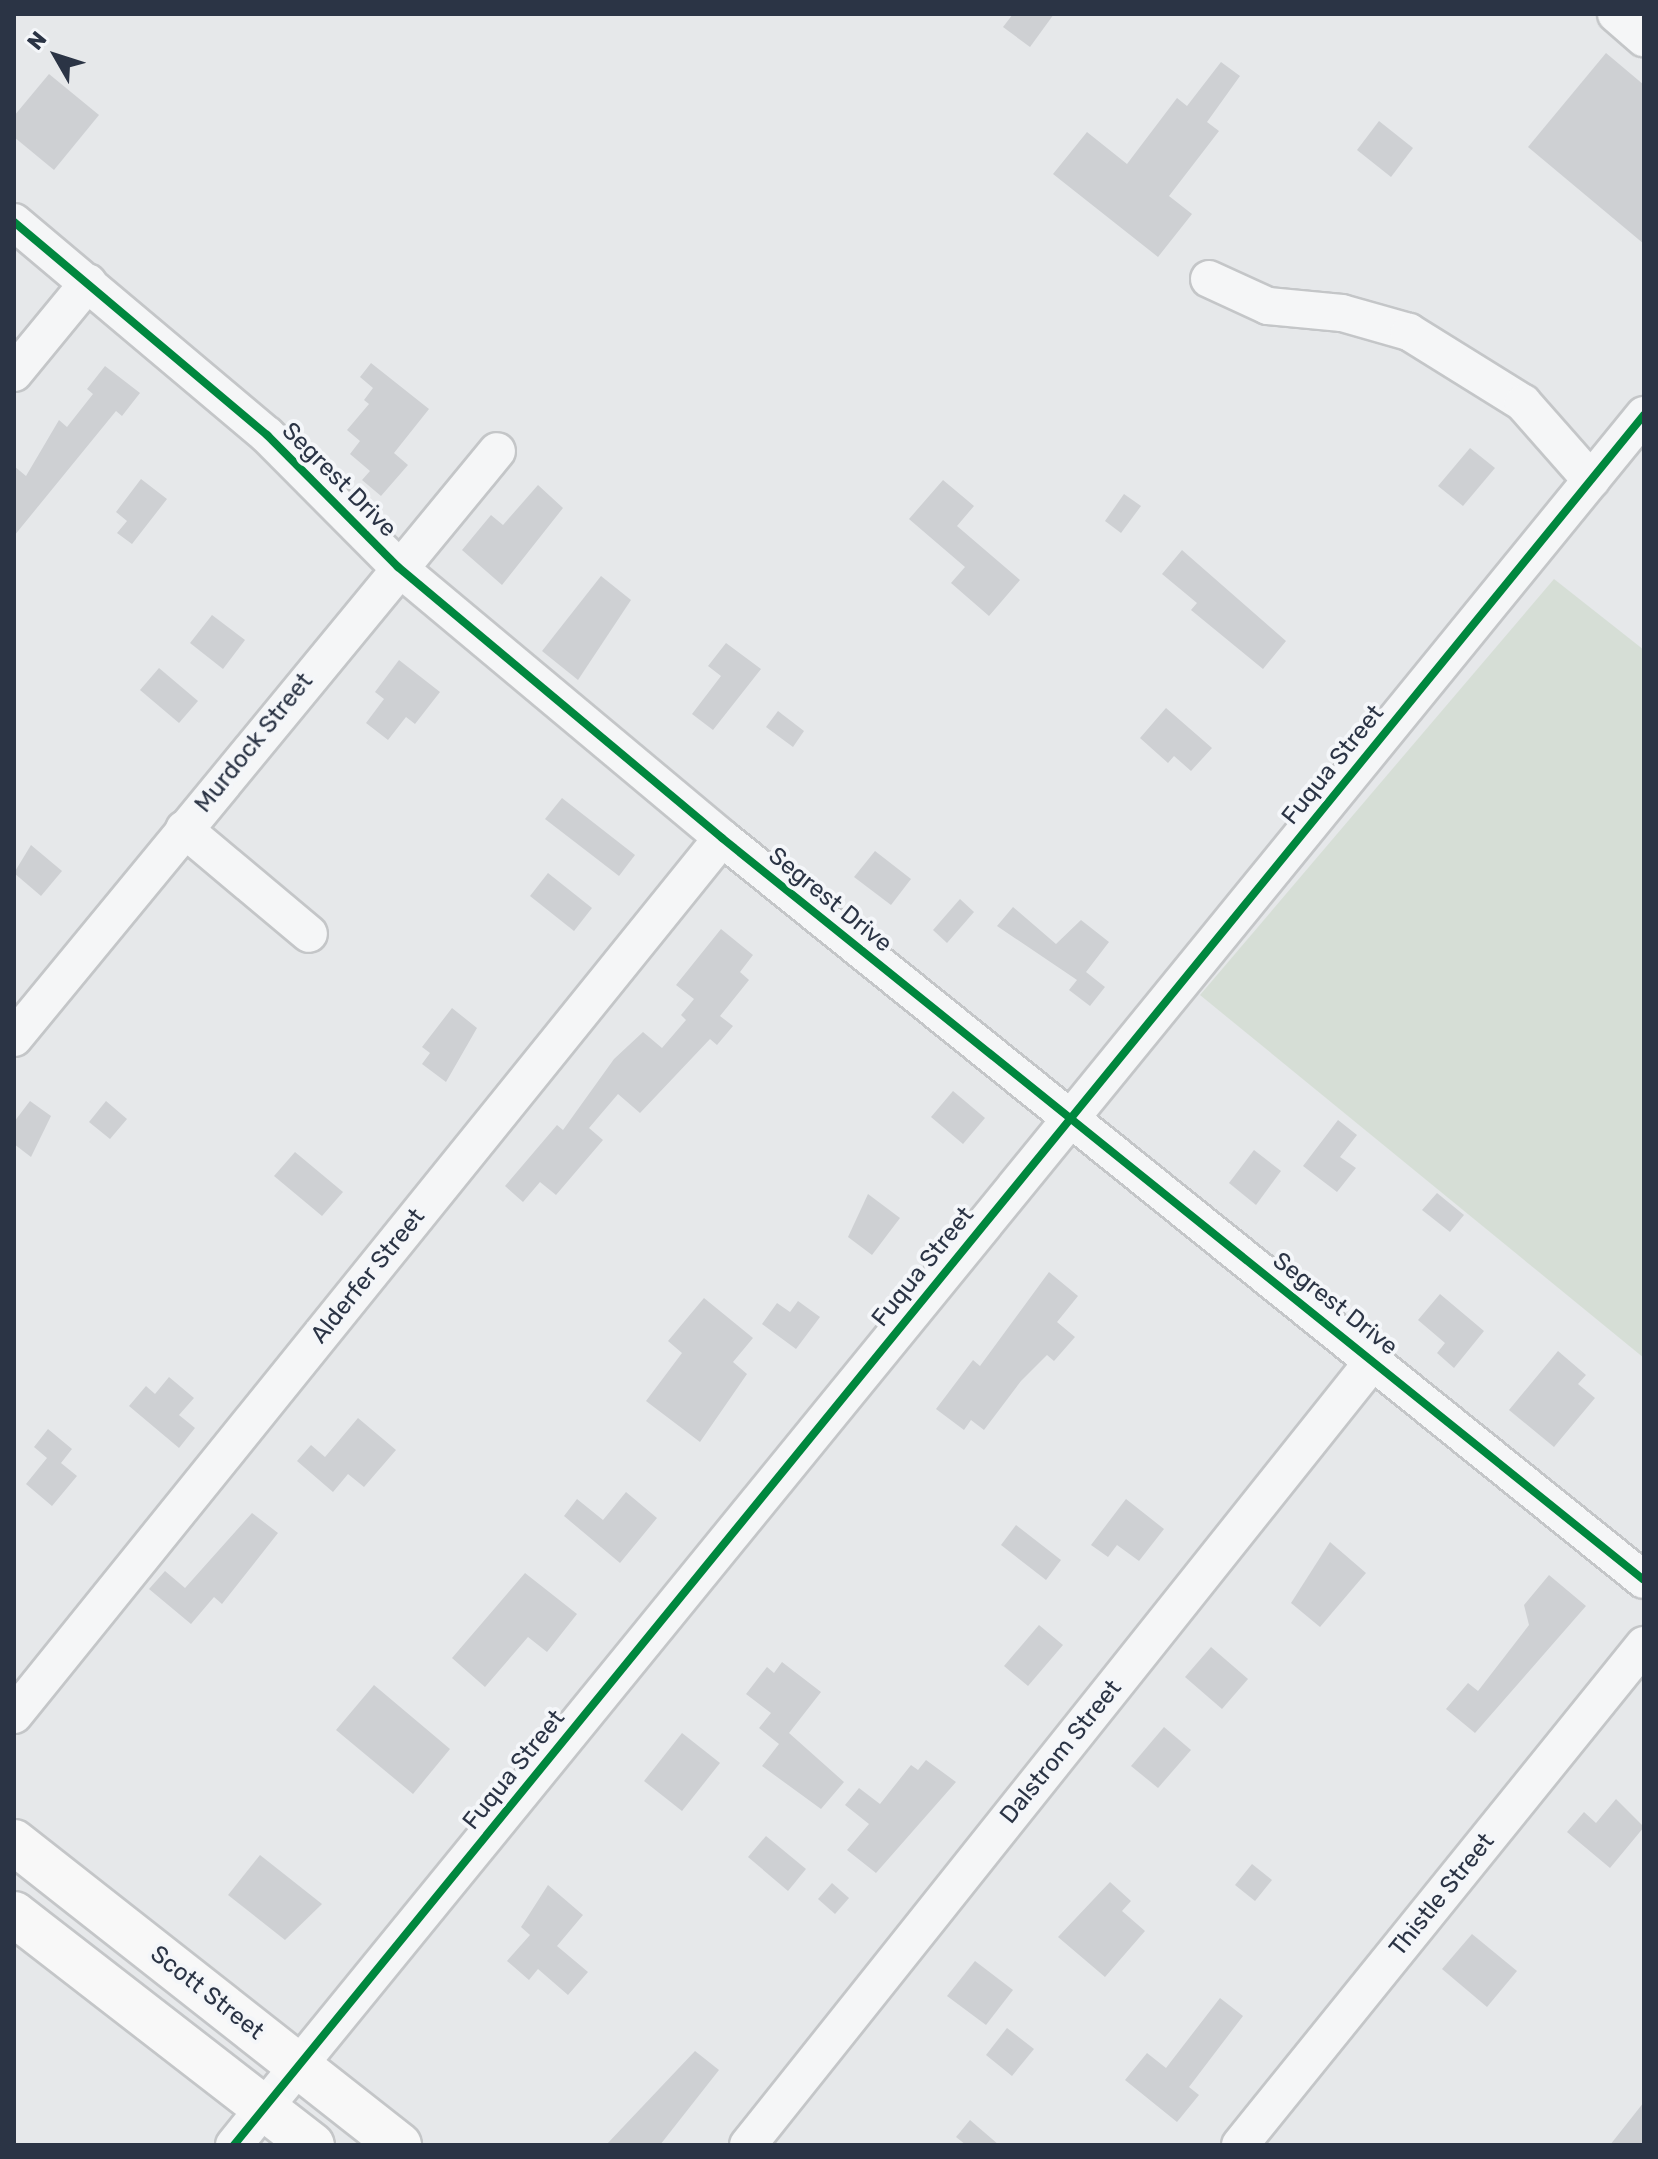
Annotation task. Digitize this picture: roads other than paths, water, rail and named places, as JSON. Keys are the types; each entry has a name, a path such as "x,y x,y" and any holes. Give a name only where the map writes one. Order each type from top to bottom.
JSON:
{"main road":[{"name":"Scott Street","path":"14,1842 399,2145"},
{"path":"14,1914 312,2145"}],"street":[{"path":"1616,14 1644,38"},
{"name":"Segrest Drive","path":"14,222 267,435 398,567 722,838 1068,1121 1374,1360 1644,1580"},
{"path":"1209,279 1268,306 1342,313 1409,332 1523,403 1591,480"},
{"path":"14,373 88,283"},
{"name":"Fuqua Street","path":"234,2145 1644,415"},
{"name":"Murdock Street","path":"14,1038 398,567 497,451"},
{"path":"184,829 309,934"},
{"name":"Alderfer Street","path":"14,1715 722,838"},
{"name":"Dalstrom Street","path":"748,2145 1374,1360"},
{"name":"Thistle Street","path":"1240,2145 1644,1645"}]}
